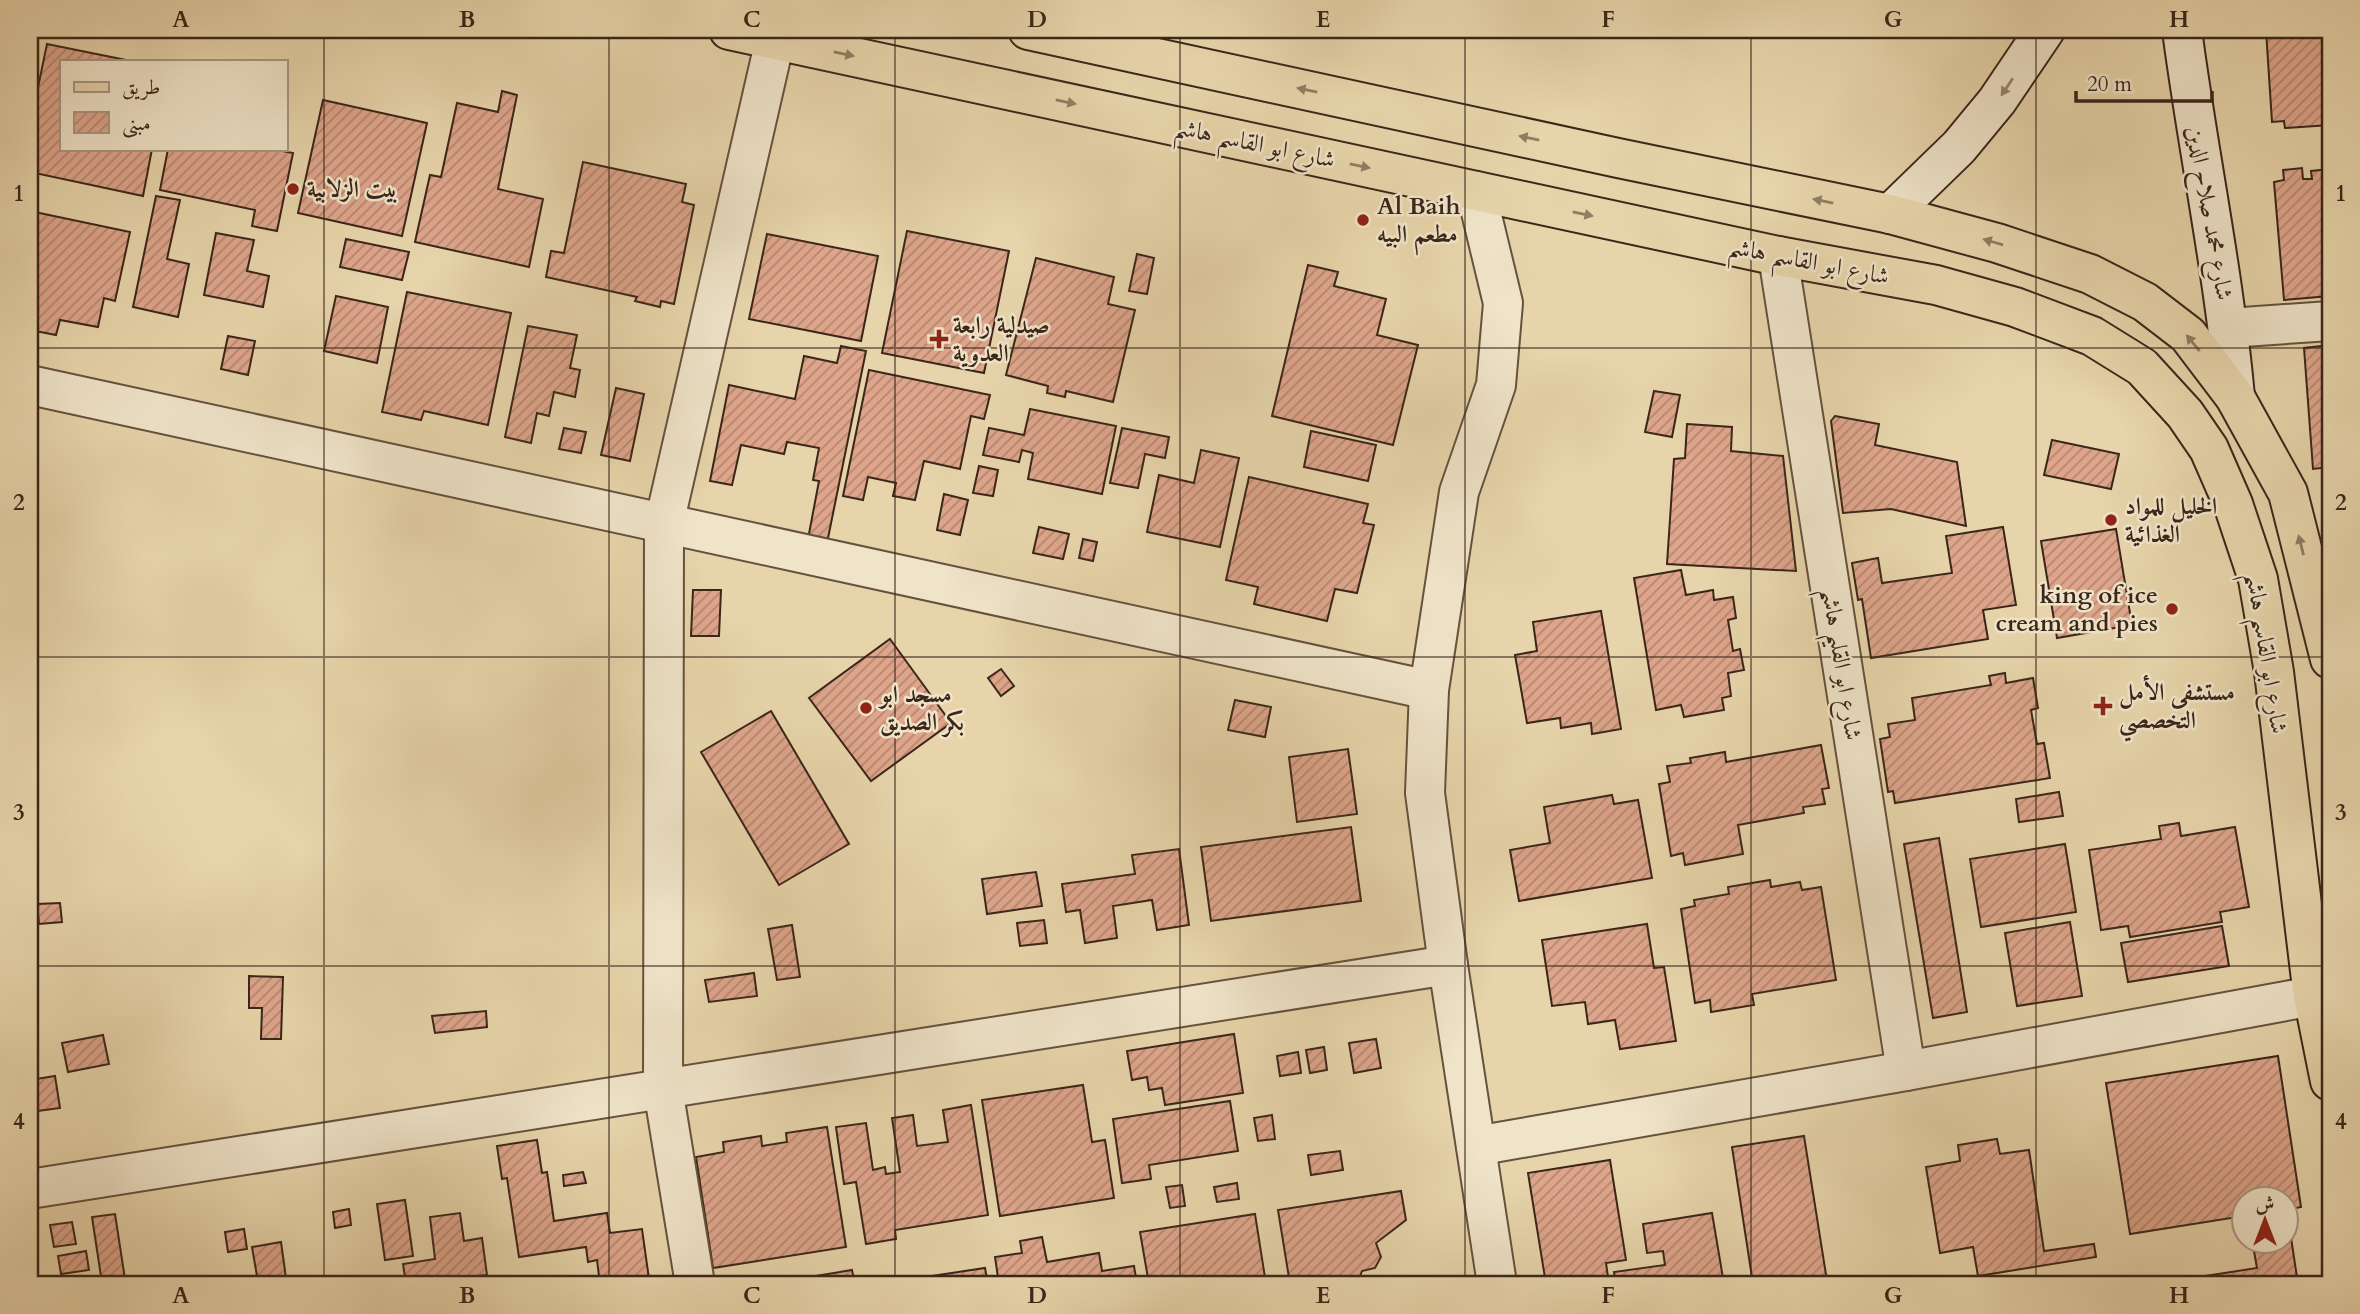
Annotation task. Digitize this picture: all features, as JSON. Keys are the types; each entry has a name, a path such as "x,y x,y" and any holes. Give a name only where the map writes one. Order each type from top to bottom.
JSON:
{"main road":[{"name":"شارع ابو القاسم هاشم","path":"729,30 1778,256 1936,285 2015,307 2092,336 2142,367 2185,414 2209,449 2233,504 2258,579 2274,672 2313,996 2330,1081"},
{"path":"1028,30 1076,35 1591,152 1890,214 1997,243 2090,274 2145,302 2188,335 2235,397 2288,494 2330,659"}],"street":[{"path":"1890,214 1959,147 1997,101 2045,30"},
{"name":"شارع محمد صلاح الدين","path":"2182,30 2192,111 2229,328 2235,397"},
{"path":"695,1284 663,1089 664,524 775,40"},
{"path":"1476,191 1503,303 1496,385 1459,492 1429,690 1425,793 1448,965 1497,1284"},
{"name":"شارع ابو القليم هاشم","path":"1778,256 1906,1071"},
{"path":"2229,328 2330,321"},
{"path":"30,386 1429,690"},
{"path":"30,1189 1448,965"},
{"path":"1476,1146 2313,996"}],"building":[{"path":"2266,30 2330,30 2330,125 2285,128 2284,121 2272,122"},
{"path":"47,44 126,60 60,60 60,150 152,150 143,196 30,172 30,126"},
{"path":"502,91 517,95 498,189 543,199 529,267 415,242 430,175 441,177 457,103 498,112"},
{"path":"323,100 427,123 402,236 298,213"},
{"path":"168,150 277,150 293,153 277,231 252,226 255,210 160,190"},
{"path":"583,162 686,184 682,202 694,205 674,304 661,301 660,307 635,301 637,297 546,277 551,251 564,253"},
{"path":"2302,168 2303,179 2312,179 2311,171 2330,169 2330,296 2284,300 2274,182 2284,180 2283,170"},
{"path":"156,196 180,200 167,259 189,264 178,317 133,307"},
{"path":"30,211 130,232 115,301 104,298 98,327 60,320 56,335 30,330"},
{"path":"907,231 1009,251 984,373 882,353"},
{"path":"216,233 254,240 247,271 269,276 263,307 204,295"},
{"path":"767,234 878,256 861,341 749,319"},
{"path":"346,239 409,252 402,280 340,267"},
{"path":"1137,254 1154,258 1147,294 1129,291"},
{"path":"1036,258 1114,277 1108,304 1135,310 1113,402 1066,391 1065,397 1047,393 1048,386 1006,375"},
{"path":"1308,265 1338,272 1334,286 1386,299 1377,335 1418,345 1393,445 1272,416"},
{"path":"407,292 511,313 488,425 424,411 421,420 382,412"},
{"path":"336,296 388,307 377,363 324,351"},
{"path":"528,326 577,335 570,368 580,370 575,397 554,392 549,416 537,413 531,443 505,437"},
{"path":"228,336 255,341 248,375 221,369"},
{"path":"2330,345 2330,467 2313,469 2304,348"},
{"path":"841,346 866,351 827,543 808,539 819,481 813,480 819,448 787,442 784,454 741,445 732,485 710,481 729,385 795,399 804,356 837,363"},
{"path":"869,370 990,395 984,419 971,416 960,469 924,461 915,500 893,496 896,483 868,477 863,500 843,496"},
{"path":"616,388 644,394 630,461 601,455"},
{"path":"1654,391 1680,395 1672,437 1645,432"},
{"path":"1030,409 1116,426 1102,494 1028,479 1033,453 1022,450 1019,462 983,455 989,428 1024,435"},
{"path":"1835,416 1879,424 1875,445 1957,462 1966,526 1891,509 1843,513 1831,421"},
{"path":"1687,424 1732,427 1731,451 1783,456 1796,571 1667,564 1674,459 1685,458"},
{"path":"564,428 586,432 581,453 559,449"},
{"path":"1122,428 1169,437 1165,458 1145,454 1138,488 1110,483"},
{"path":"1311,431 1376,445 1368,481 1304,467"},
{"path":"2052,440 2119,454 2111,489 2044,475"},
{"path":"1201,450 1239,458 1220,547 1147,532 1159,475 1194,483"},
{"path":"979,466 998,470 993,496 973,493"},
{"path":"1249,477 1368,504 1363,523 1374,525 1357,593 1335,589 1327,621 1254,604 1258,587 1226,580"},
{"path":"944,494 968,500 960,535 937,530"},
{"path":"1039,527 1069,534 1063,559 1033,553"},
{"path":"2003,527 2016,605 1983,610 1988,639 1871,658 1862,599 1858,600 1852,563 1878,558 1882,583 1952,573 1946,536"},
{"path":"2116,529 2132,625 2057,638 2041,541"},
{"path":"1083,539 1097,542 1093,561 1079,558"},
{"path":"1681,570 1686,595 1713,590 1714,600 1733,597 1736,618 1728,620 1733,651 1740,649 1744,670 1728,673 1731,696 1722,698 1724,710 1684,717 1681,705 1656,710 1634,578"},
{"path":"693,590 721,590 719,636 691,636"},
{"path":"1601,611 1621,729 1592,734 1591,723 1561,728 1560,718 1527,723 1515,655 1537,651 1533,622"},
{"path":"890,639 951,723 871,781 809,698"},
{"path":"1001,669 1014,686 1001,696 988,678"},
{"path":"2005,673 2006,683 2033,678 2038,708 2031,710 2037,744 2044,743 2050,778 1895,803 1893,791 1888,792 1880,739 1890,737 1888,724 1915,720 1912,698 1991,685 1989,676"},
{"path":"1235,700 1271,707 1265,737 1228,730"},
{"path":"771,711 849,844 779,885 701,752"},
{"path":"1821,745 1829,788 1822,789 1825,804 1803,807 1804,813 1738,825 1743,854 1685,865 1683,853 1671,856 1659,784 1670,782 1667,766 1691,763 1690,758 1725,752 1726,762"},
{"path":"1348,749 1357,814 1297,822 1289,757"},
{"path":"2059,792 2063,816 2019,822 2016,799"},
{"path":"1612,795 1614,804 1638,800 1652,878 1519,901 1510,850 1550,843 1544,807"},
{"path":"2179,823 2181,836 2235,827 2249,907 2220,912 2222,922 2130,937 2128,926 2101,930 2089,850 2161,839 2159,826"},
{"path":"1351,827 1361,901 1211,921 1201,847"},
{"path":"1939,838 1967,1012 1933,1018 1904,844"},
{"path":"2065,844 2076,912 1981,927 1970,859"},
{"path":"1179,849 1189,925 1157,930 1152,900 1113,906 1117,938 1085,943 1080,910 1066,912 1062,884 1135,874 1132,855"},
{"path":"1036,872 1042,906 987,914 982,879"},
{"path":"1770,880 1771,887 1800,882 1802,890 1821,887 1836,980 1752,994 1754,1005 1711,1012 1710,1000 1695,1003 1681,909 1695,906 1694,900 1729,894 1728,887"},
{"path":"60,903 62,922 39,924 37,904"},
{"path":"1044,920 1047,943 1020,946 1017,923"},
{"path":"2070,922 2082,996 2017,1006 2005,933"},
{"path":"1647,924 1654,968 1664,967 1676,1041 1620,1049 1615,1020 1588,1024 1585,1002 1552,1006 1542,940"},
{"path":"792,925 800,977 777,980 768,929"},
{"path":"2222,926 2229,966 2128,982 2121,943"},
{"path":"754,973 757,996 709,1002 705,980"},
{"path":"249,976 283,977 281,1039 261,1039 262,1008 249,1008"},
{"path":"486,1011 487,1027 435,1033 432,1016"},
{"path":"1234,1034 1243,1093 1165,1105 1162,1088 1149,1090 1147,1077 1132,1080 1127,1051"},
{"path":"103,1035 109,1064 68,1072 62,1043"},
{"path":"1376,1039 1381,1068 1354,1073 1349,1043"},
{"path":"1324,1047 1327,1070 1310,1073 1306,1050"},
{"path":"1298,1052 1301,1073 1280,1076 1277,1056"},
{"path":"2278,1056 2297,1184 2230,1184 2230,1218 2130,1234 2106,1083"},
{"path":"55,1076 60,1108 30,1112 30,1080"},
{"path":"1083,1085 1092,1142 1105,1140 1114,1198 1000,1216 982,1100"},
{"path":"1230,1101 1238,1151 1149,1165 1151,1179 1122,1183 1113,1119"},
{"path":"971,1105 988,1215 895,1230 896,1239 866,1244 856,1182 844,1184 836,1127 866,1123 873,1170 885,1167 886,1174 900,1172 892,1118 913,1115 917,1146 948,1142 943,1110"},
{"path":"1272,1115 1275,1139 1258,1141 1254,1118"},
{"path":"827,1127 846,1247 713,1268 696,1157 724,1152 723,1142 761,1136 762,1146 787,1142 786,1133"},
{"path":"1804,1136 1827,1281 1809,1284 1753,1284 1732,1147"},
{"path":"1997,1139 2000,1154 2029,1150 2044,1251 2094,1244 2096,1257 1978,1276 1973,1247 1940,1253 1926,1167 1960,1161 1958,1145"},
{"path":"537,1140 542,1173 547,1172 554,1221 607,1213 610,1233 642,1229 649,1279 600,1284 597,1260 588,1262 586,1247 519,1257 507,1178 502,1179 497,1146"},
{"path":"1340,1151 1343,1170 1311,1175 1308,1155"},
{"path":"1610,1160 1626,1260 1606,1263 1609,1284 1546,1284 1528,1173"},
{"path":"583,1172 586,1183 564,1186 563,1175"},
{"path":"1237,1183 1239,1199 1217,1202 1214,1187"},
{"path":"1182,1185 1185,1206 1170,1208 1166,1187"},
{"path":"1401,1191 1406,1220 1376,1243 1381,1257 1375,1268 1362,1271 1357,1284 1290,1284 1278,1210"},
{"path":"405,1200 413,1256 385,1260 377,1204"},
{"path":"349,1209 351,1225 335,1228 333,1212"},
{"path":"460,1213 464,1241 482,1238 487,1275 469,1277 470,1284 406,1284 403,1264 435,1259 430,1217"},
{"path":"1712,1213 1724,1284 1616,1284 1614,1272 1665,1265 1663,1251 1647,1253 1643,1224"},
{"path":"115,1214 125,1279 102,1283 92,1217"},
{"path":"1255,1214 1266,1284 1149,1284 1140,1232"},
{"path":"72,1222 76,1244 54,1247 50,1225"},
{"path":"244,1229 247,1249 228,1252 225,1232"},
{"path":"1042,1237 1047,1262 1099,1253 1102,1271 1134,1266 1137,1284 999,1284 995,1257 1022,1253 1020,1241"},
{"path":"281,1242 286,1278 258,1282 252,1247"},
{"path":"86,1251 89,1270 61,1274 58,1256"},
{"path":"2254,1254 2293,1254 2298,1284 2153,1284 2257,1268"},
{"path":"985,1268 988,1284 878,1284"},
{"path":"852,1270 855,1284 792,1284 791,1280"}],"place":[{"name":"بيت الزلابية","path":"293,189"},
{"name":"Al Baih مطعم البيه","path":"1363,220"},
{"name":"صيدلية رابعة العدوية","path":"939,339"},
{"name":"الخليل للمواد الغذائية","path":"2111,520"},
{"name":"king of ice cream and pies","path":"2172,609"},
{"name":"مستشفى الأمل التخصصي","path":"2103,706"},
{"name":"مسجد ابو بكر الصديق","path":"866,708"}]}
